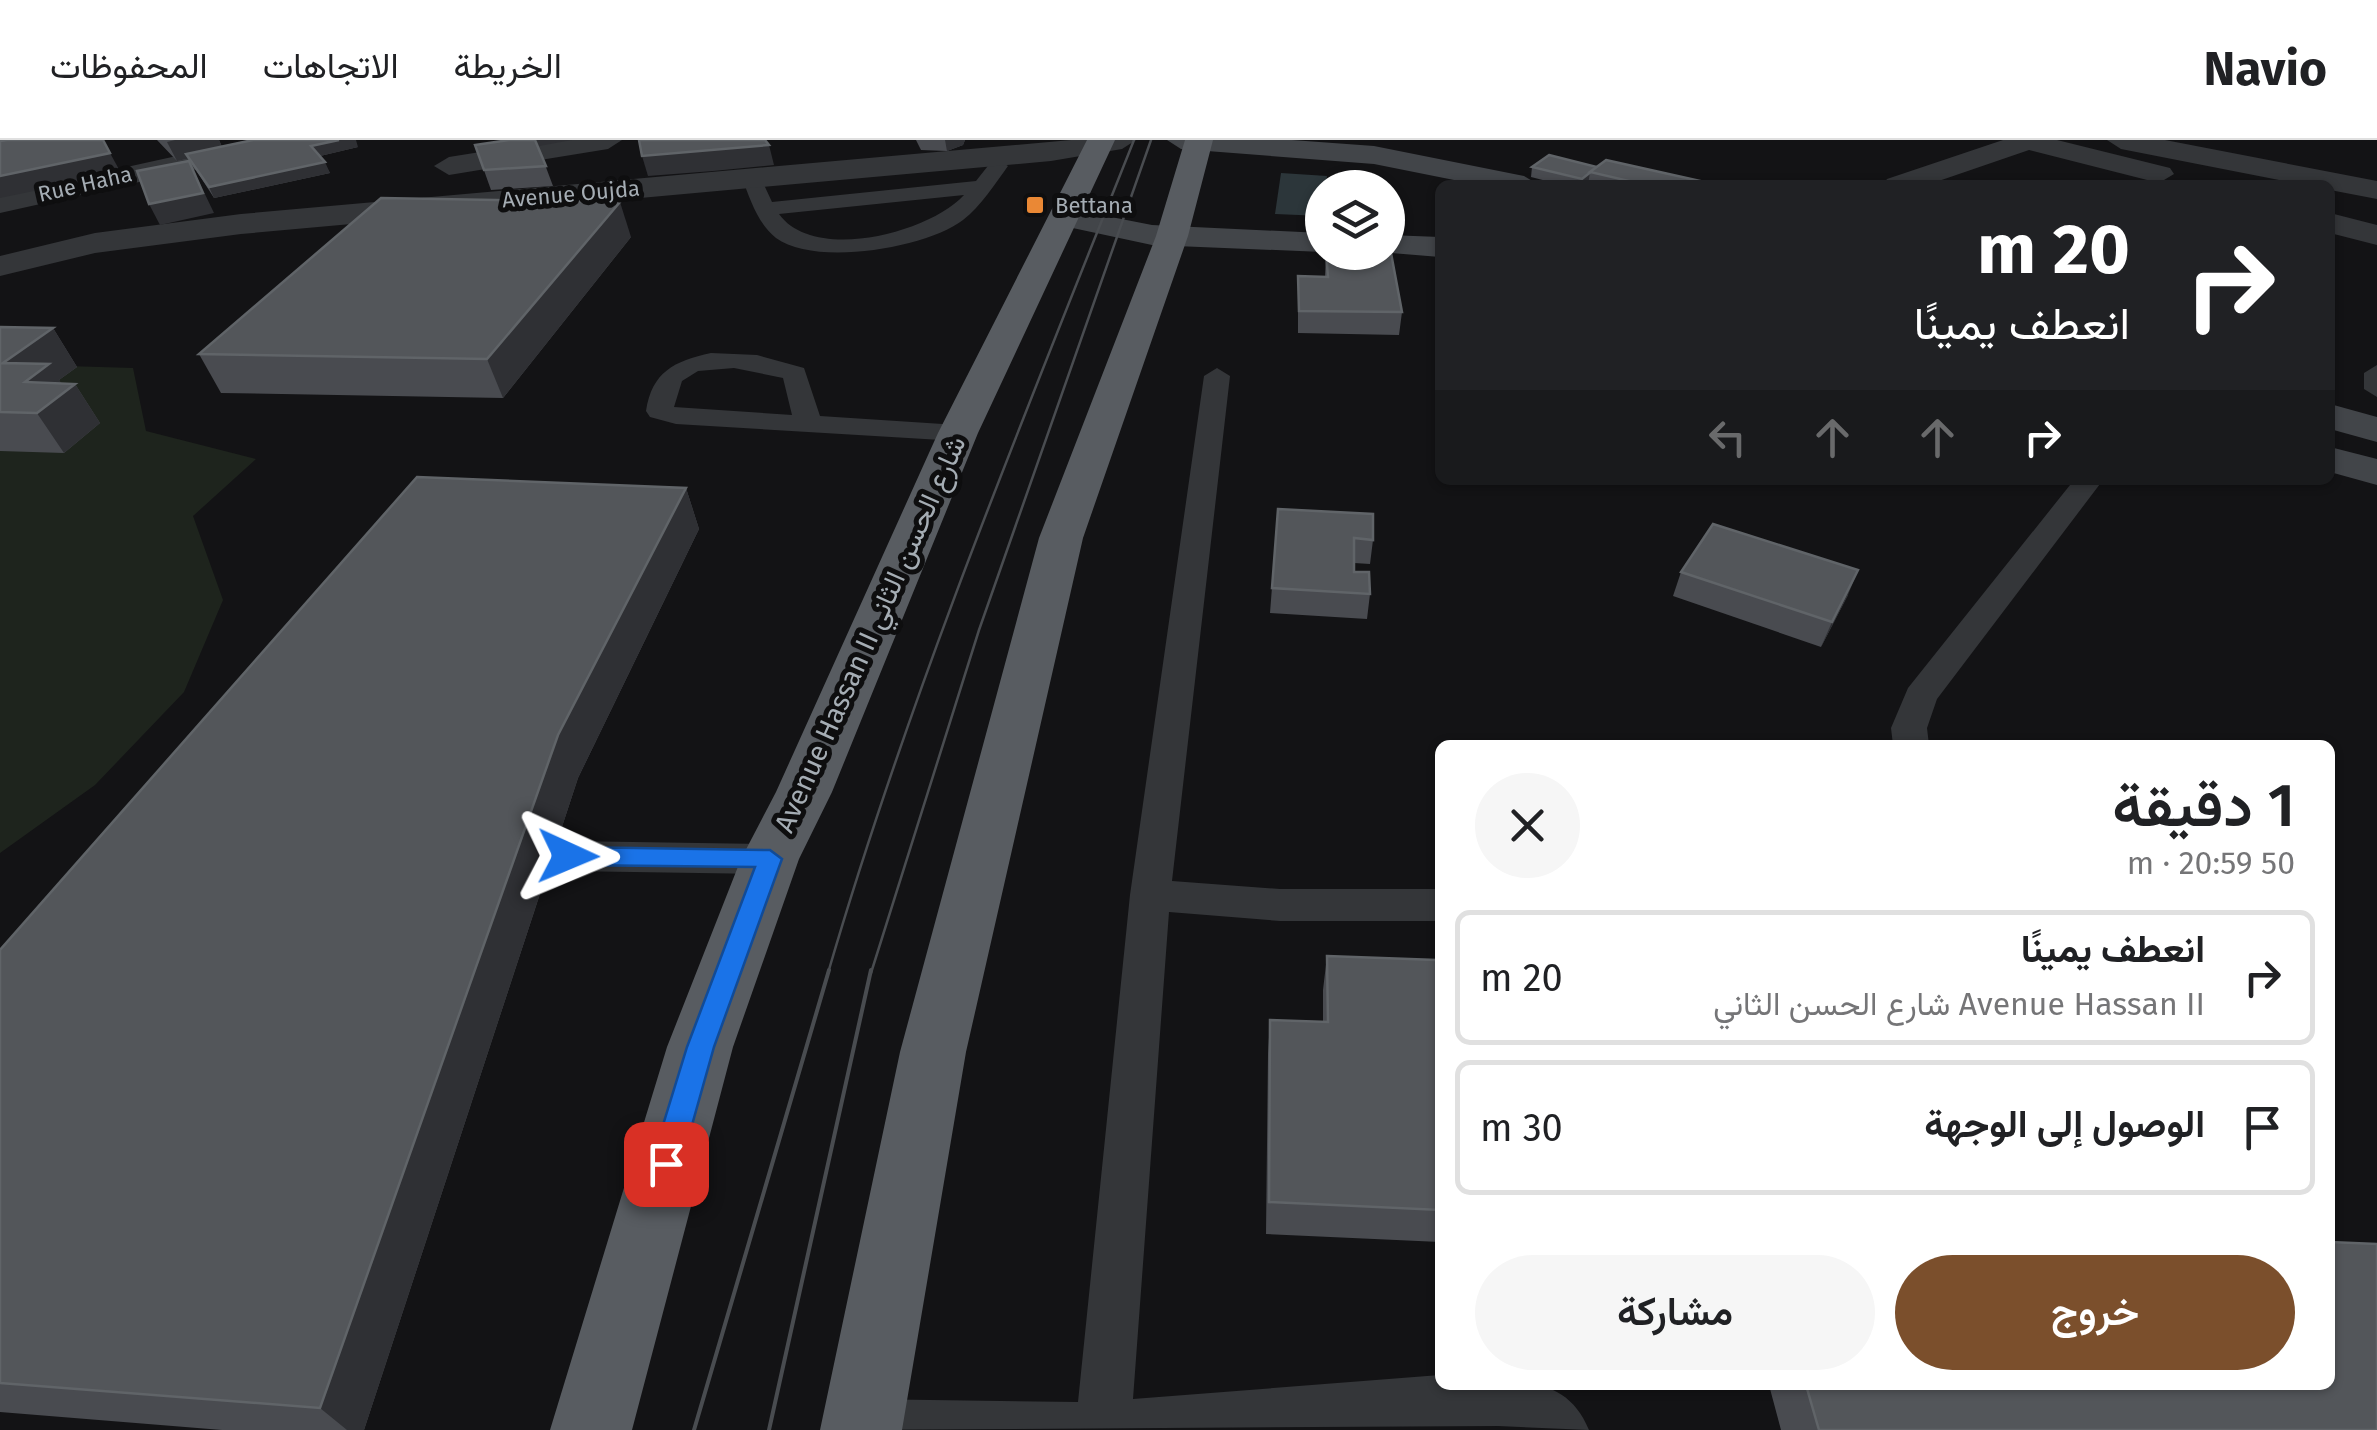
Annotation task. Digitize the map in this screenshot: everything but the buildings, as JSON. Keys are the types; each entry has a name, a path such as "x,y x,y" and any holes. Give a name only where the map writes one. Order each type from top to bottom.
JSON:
{"highway":[{"name":"Avenue Hassan II شارع الحسن الثاني","path":"590,1430 700,1047 770,859 804,792 958,433 1103,141"},
{"path":"861,1429 933,1052 1061,538 1172,236 1193,141"}],"main road":[{"path":"1193,141 1374,155 1499,180"},
{"path":"1075,196 1172,236 1305,241"},
{"path":"1405,246 1435,247"},
{"path":"2335,417 2377,430"},
{"path":"2335,460 2377,472"}],"street":[{"name":"Rue Haha","path":"0,204 288,140"},
{"path":"449,166 608,140"},
{"path":"1913,180 2029,140 2178,180"},
{"path":"2121,140 2326,180"},
{"name":"Avenue Oujda","path":"0,266 140,236 906,166 1103,141"},
{"name":"Avenue Oujda","path":"906,166 990,176 1038,165 1075,196"},
{"path":"119,176 128,188 140,236"},
{"path":"2335,182 2377,190"},
{"path":"2335,223 2377,235"}],"lane":[{"path":"752,178 764,209 784,234 801,242 871,242 937,226 956,216 990,176"},
{"path":"764,209 990,176"},
{"path":"808,422 794,374 778,366 706,362 680,368 666,379 659,402 660,411 676,416 958,433"},
{"path":"2377,373 2377,390"},
{"path":"1103,1430 1150,896 1217,376"},
{"path":"1910,740 1909,728 1920,696 2085,485"},
{"path":"568,856 770,859"},
{"path":"1150,896 1280,905 1435,905"},
{"path":"861,1429 1103,1430 1296,1410 1498,1399 1546,1413 1560,1430"}],"shaded area":[{"path":"1281,173 1305,175 1305,215 1275,214"},
{"path":"0,364 133,368 146,431 256,459 193,516 223,600 184,692 95,785 0,853"}],"tram line":[{"path":"828,973 933,657 1134,140"},
{"path":"871,973 979,630 1151,140"},
{"path":"694,1430 829,970"},
{"path":"769,1430 871,970"}],"place":[{"name":"Bettana","path":"1035,205"}],"route":[{"path":"568,856 770,859 700,1047 666,1164"}]}
